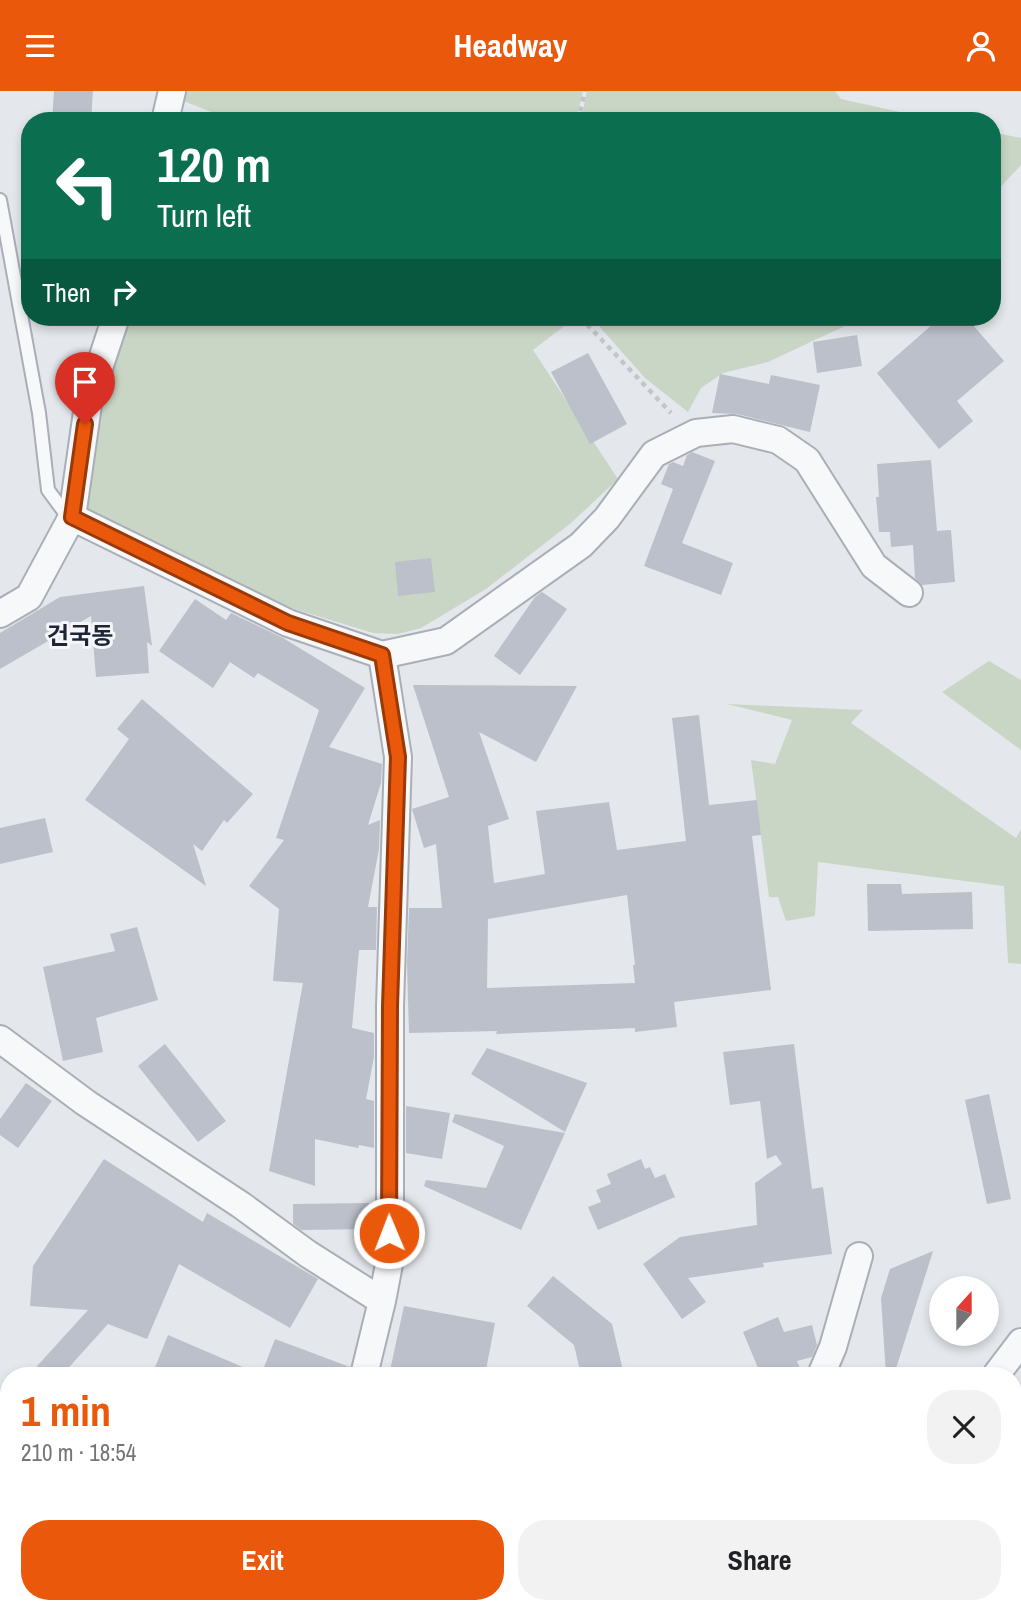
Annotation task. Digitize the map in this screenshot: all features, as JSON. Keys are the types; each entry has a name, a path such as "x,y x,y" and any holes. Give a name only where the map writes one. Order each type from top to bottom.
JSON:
{"street":[{"path":"168,112 172,91"},
{"path":"0,614 29,597 72,517 89,398 113,326"},
{"path":"72,517 288,623 382,655 446,641 581,545 607,518 654,454 696,433 733,429 778,440 807,460 874,566 909,593"},
{"path":"366,1367 390,1259 390,1006 398,757 382,655"},
{"path":"0,1039 86,1103 382,1301"},
{"path":"824,1367 859,1256"},
{"path":"1002,1367 1021,1342"}],"lane":[{"path":"0,200 21,315"},
{"path":"23,326 39,413 48,490 65,513 72,517"}],"path":[{"path":"581,112 585,91"},
{"path":"589,326 672,414 696,433"}],"green space":[{"path":"177,91 583,91 578,112 211,112 176,98"},
{"path":"587,91 835,91 841,99 900,112 583,112"},
{"path":"1001,134 1021,138 1021,165 1001,186"},
{"path":"123,326 564,326 533,350 618,479 571,523 486,589 421,628 398,634 373,633 285,606 79,507 98,395"},
{"path":"599,326 845,326 768,362 723,373 701,388 688,412 645,378"},
{"path":"989,661 1021,680 1021,750 942,692"},
{"path":"727,704 863,710 851,723 1016,838 1021,829 1021,964 1008,963 1004,886 818,862 815,916 786,921 778,897 769,897 751,760 775,764 792,720"}],"building":[{"path":"54,91 93,91 92,112 53,112"},
{"path":"931,326 974,326 1004,361 957,401 973,421 939,449 877,373"},
{"path":"857,335 862,366 817,373 813,342"},
{"path":"588,353 627,424 590,444 551,372"},
{"path":"720,374 769,384 771,375 820,385 810,432 737,414 712,413"},
{"path":"692,452 715,461 682,543 733,563 721,595 644,566 673,489 661,484 669,464 673,462 683,466 687,455"},
{"path":"931,460 937,531 951,530 955,582 922,585 915,578 913,545 891,547 890,532 879,532 877,464"},
{"path":"431,558 435,592 398,596 395,562"},
{"path":"144,586 152,646 147,642 149,673 96,677 91,616 0,669 0,633 60,597"},
{"path":"542,592 567,609 520,675 494,656 535,597"},
{"path":"195,599 226,620 231,613 283,638 365,688 329,747 382,764 381,783 368,825 380,820 379,849 368,907 377,907 376,950 359,950 352,1028 374,1033 374,1057 366,1099 374,1101 374,1148 359,1145 358,1148 315,1139 315,1186 269,1171 303,983 273,981 279,909 249,886 284,840 276,838 319,710 258,673 254,678 230,662 213,688 159,651"},
{"path":"413,685 577,686 536,762 479,732 509,819 488,826 494,883 545,874 536,811 609,802 617,850 686,841 672,718 699,715 709,805 757,800 761,835 752,836 771,990 674,1002 677,1027 635,1032 635,1028 496,1034 497,1031 409,1033 409,908 442,908 436,844 424,848 412,809 449,797","holes":["627,895 635,983 487,988 488,919"]},
{"path":"142,699 253,794 227,823 224,820 202,851 193,844 206,886 85,800 129,739 117,729"},
{"path":"45,818 53,852 0,864 0,828"},
{"path":"867,884 901,884 902,894 972,892 973,929 868,931"},
{"path":"137,927 158,1000 96,1018 103,1052 63,1061 43,967 115,951 110,934"},
{"path":"165,1044 226,1121 198,1142 138,1066"},
{"path":"794,1044 812,1189 823,1187 832,1254 763,1263 764,1267 688,1278 706,1302 682,1319 643,1264 680,1237 757,1225 755,1183 782,1164 776,1155 767,1159 760,1101 730,1105 723,1052"},
{"path":"487,1048 587,1083 565,1132 471,1074"},
{"path":"26,1083 52,1101 18,1148 0,1135 0,1119"},
{"path":"989,1094 1011,1199 987,1204 965,1100"},
{"path":"406,1106 450,1113 442,1159 406,1153"},
{"path":"455,1114 565,1133 521,1230 424,1186 426,1180 486,1188 504,1146 452,1122"},
{"path":"104,1159 203,1222 207,1213 318,1279 290,1328 179,1264 147,1339 108,1324 69,1367 36,1367 88,1310 30,1306 33,1266"},
{"path":"641,1159 645,1169 650,1167 655,1178 665,1174 675,1197 598,1230 588,1207 601,1202 596,1190 611,1184 607,1174"},
{"path":"369,1203 369,1229 301,1230 293,1224 293,1204"},
{"path":"933,1251 897,1367 885,1367 881,1298 890,1269"},
{"path":"553,1276 612,1324 622,1367 579,1367 574,1345 527,1306"},
{"path":"404,1306 495,1323 487,1367 391,1367"},
{"path":"778,1317 784,1332 812,1325 817,1345 812,1357 797,1361 800,1367 758,1367 743,1332"},
{"path":"168,1335 242,1367 155,1367"},
{"path":"275,1339 350,1367 264,1367"}],"district":[{"name":"건국동","path":"80,635"}],"route":[{"path":"85,424 72,517 288,623 382,655 398,757 390,1006 389,1233"}]}
